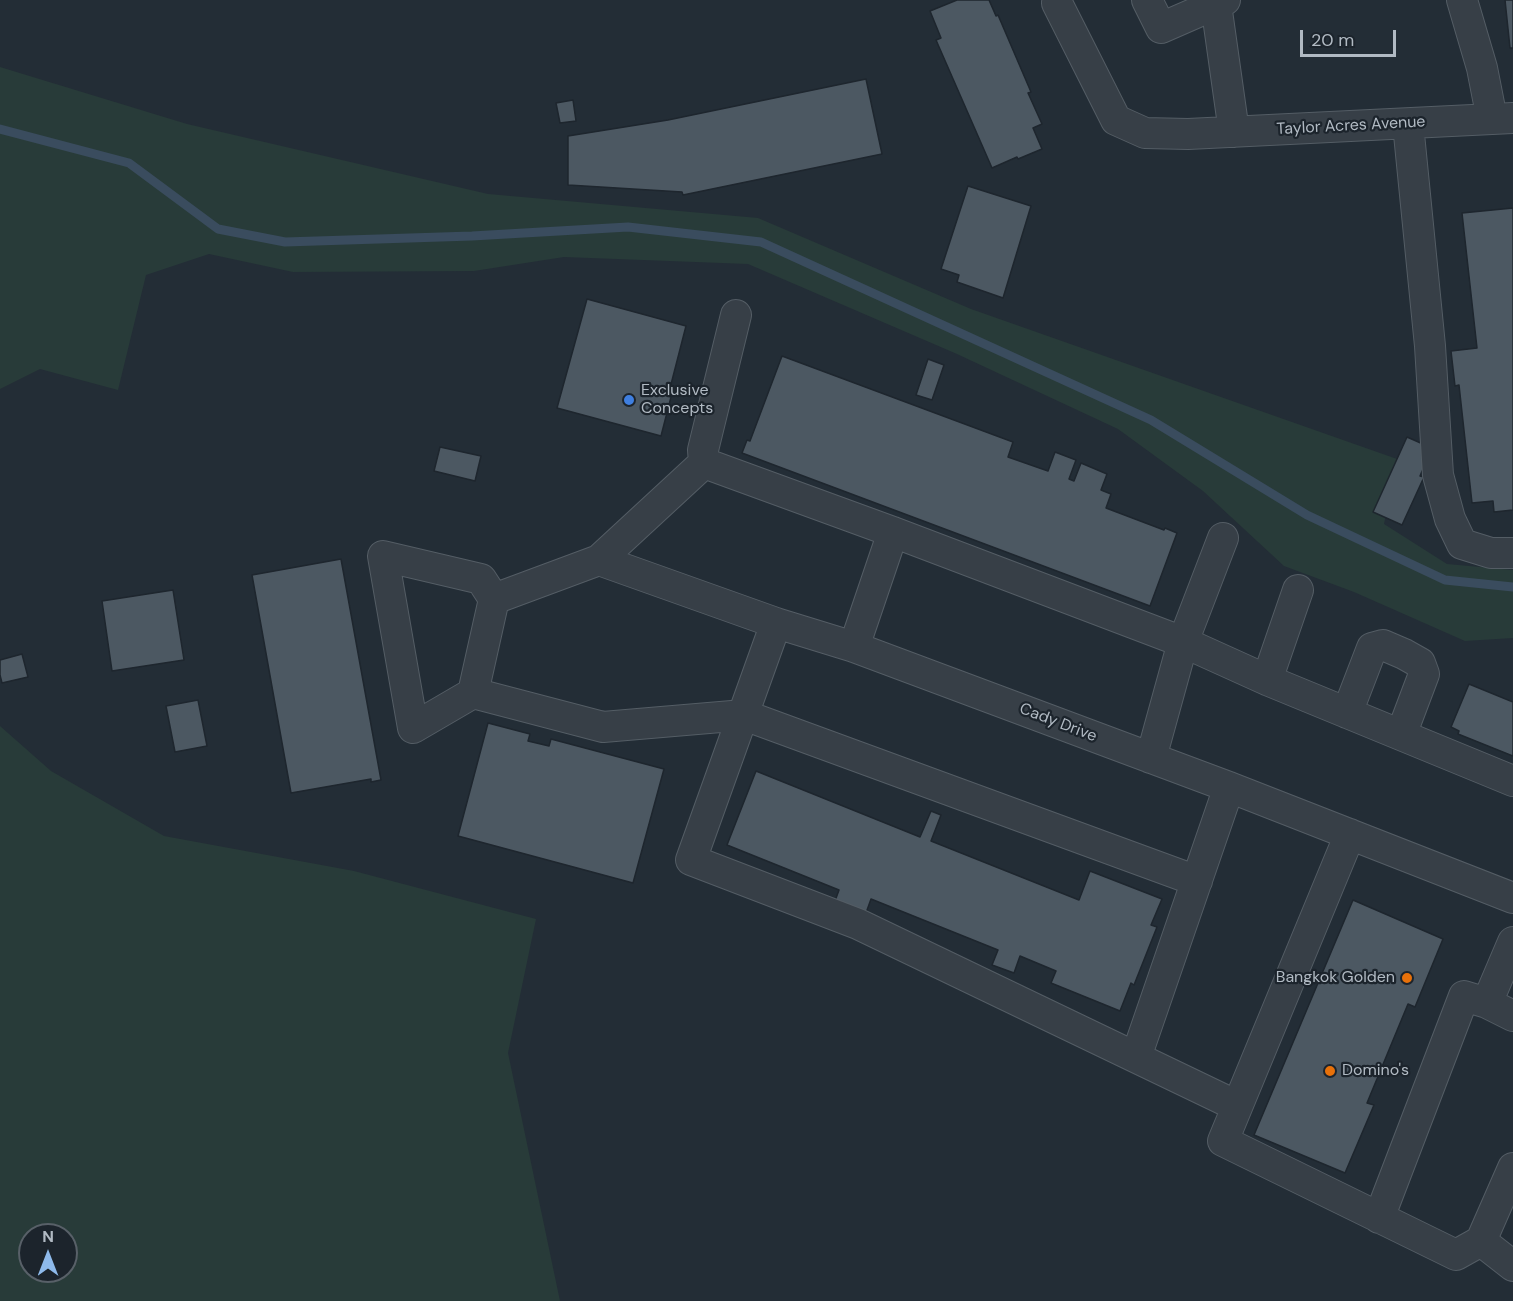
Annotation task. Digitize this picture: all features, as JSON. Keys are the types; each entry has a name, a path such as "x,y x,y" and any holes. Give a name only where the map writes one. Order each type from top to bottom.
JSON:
{"street":[{"path":"1147,0 1161,28 1220,2 1234,132"},
{"path":"1462,0 1482,68 1502,119"},
{"name":"Taylor Acres Avenue","path":"1057,3 1116,120 1145,133 1188,134 1502,119"},
{"path":"1408,124 1430,346 1438,475 1450,519 1462,543 1491,553 1513,553"},
{"path":"704,464 703,450 736,315"},
{"path":"704,464 893,532 1183,642 1267,680 1513,781"},
{"path":"494,599 599,560 704,464"},
{"path":"854,647 893,532"},
{"path":"1151,758 1183,642 1223,538"},
{"path":"473,693 494,599 481,579 383,556 413,729 473,693 603,728 744,715 1197,881"},
{"name":"Cady Drive","path":"599,560 776,623 854,647 1229,787 1513,898"},
{"path":"1267,680 1299,590"},
{"path":"776,623 691,860 858,924 1237,1106"},
{"path":"1347,713 1372,648 1383,645 1420,663 1424,674 1401,735"},
{"path":"1136,1057 1229,787"},
{"path":"1350,834 1222,1141 1456,1255 1481,1241 1513,1168"},
{"path":"1379,1218 1464,996 1500,1009 1513,942"},
{"path":"1481,1241 1513,1266"}],"green space":[{"path":"0,67 187,124 488,194 758,218 971,309 1397,459 1384,524 1447,564 1513,570 1513,638 1465,641 1354,592 1284,566 1203,491 1118,429 957,354 748,264 564,257 474,271 293,272 209,254 146,275 118,390 40,369 0,389"},
{"path":"0,726 51,771 164,836 354,871 536,919 508,1053 560,1301 0,1301"}],"building":[{"path":"957,0 989,0 996,16 998,15 1031,92 1028,93 1042,124 1033,128 1042,149 992,168 936,40 941,38 930,11"},
{"path":"1505,0 1513,0 1513,48 1510,48"},
{"path":"866,79 882,154 683,195 682,192 568,185 568,136 668,120"},
{"path":"573,100 576,121 560,123 556,103"},
{"path":"968,186 1031,206 1003,298 957,282 959,275 941,269"},
{"path":"1513,208 1513,510 1494,512 1493,501 1472,503 1459,385 1455,386 1451,351 1477,348 1462,213"},
{"path":"587,299 686,326 668,396 671,397 661,436 557,408"},
{"path":"782,356 1013,442 1008,457 1048,471 1055,452 1076,460 1069,479 1074,481 1081,463 1107,474 1101,490 1111,494 1106,508 1177,533 1150,606 742,453 747,440 750,441"},
{"path":"928,359 944,365 932,400 916,395"},
{"path":"1407,437 1432,448 1420,476 1424,477 1402,525 1373,512"},
{"path":"440,447 481,456 475,481 434,471"},
{"path":"341,559 381,780 371,782 371,779 291,793 252,575"},
{"path":"173,590 184,660 112,671 102,601"},
{"path":"22,654 28,677 2,683 0,660"},
{"path":"1469,684 1513,702 1513,756 1458,734 1459,731 1451,727"},
{"path":"198,700 207,746 175,752 166,706"},
{"path":"488,723 530,734 528,741 549,746 551,739 664,769 633,883 458,836"},
{"path":"756,771 920,837 931,811 941,815 931,841 1079,900 1090,871 1162,899 1151,925 1157,927 1134,985 1131,983 1120,1011 1051,983 1056,971 1020,956 1014,973 992,965 998,950 871,899 866,913 835,901 839,890 727,845"},
{"path":"1353,900 1443,939 1415,1007 1408,1004 1367,1103 1374,1105 1345,1173 1254,1135"}],"waterway":[{"path":"0,129 129,163 218,229 285,242 472,236 628,227 761,242 1151,420 1307,515 1445,580 1513,587"}],"place":[{"name":"Exclusive Concepts","path":"629,400"},
{"name":"Bangkok Golden","path":"1407,978"},
{"name":"Domino's","path":"1330,1071"}]}
